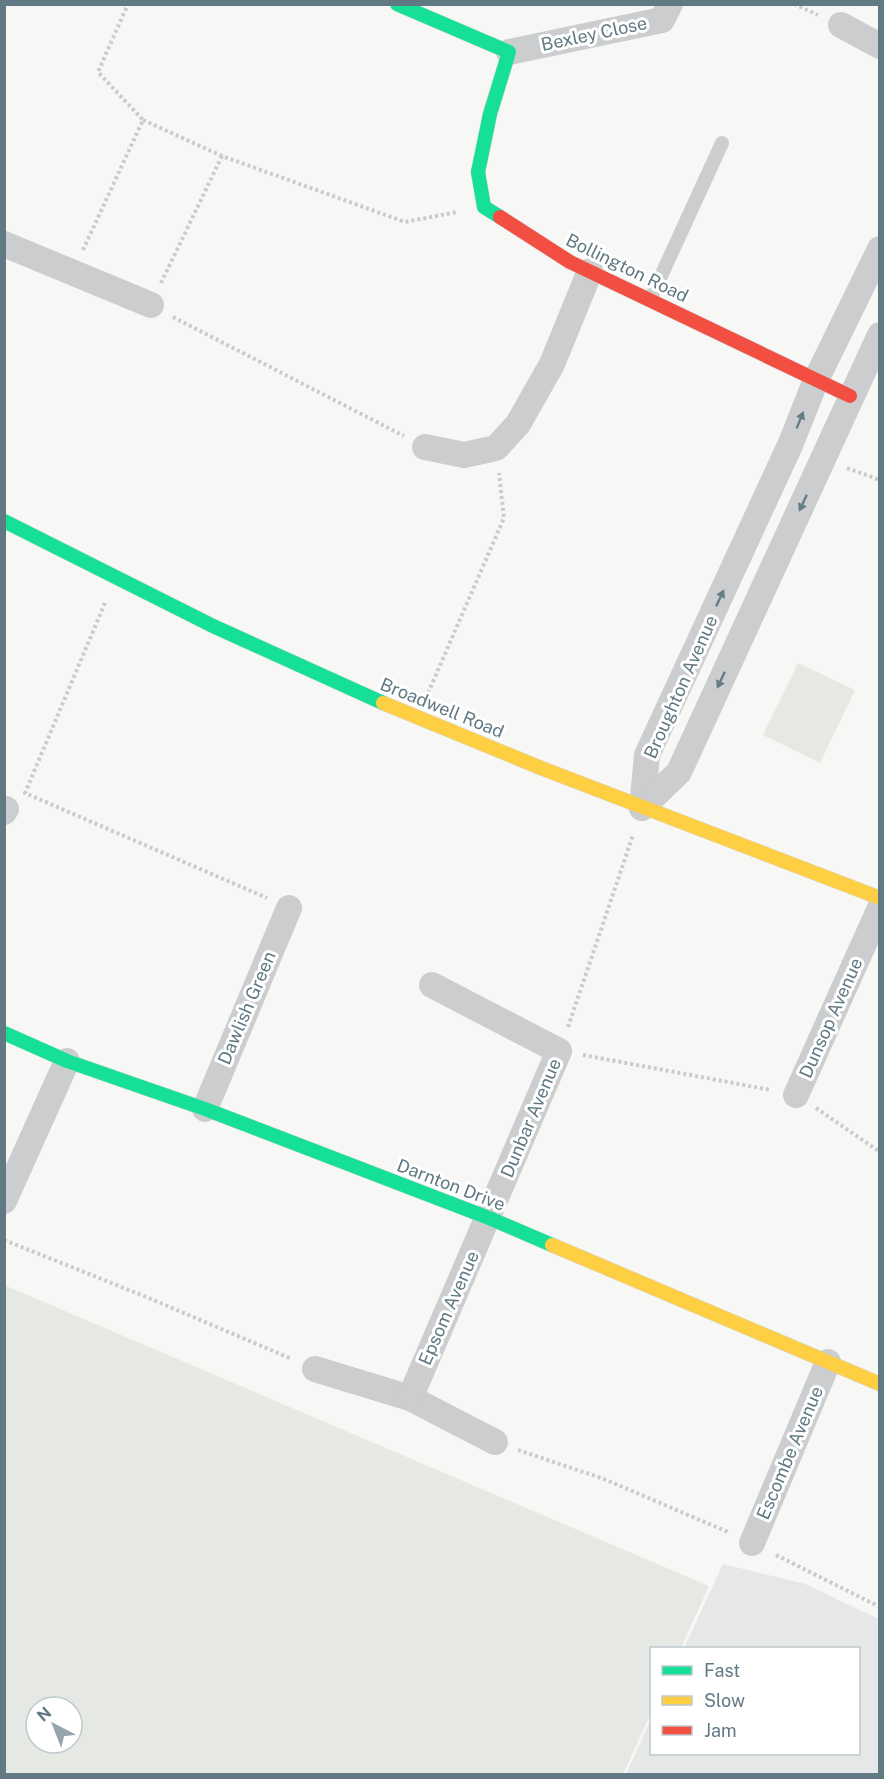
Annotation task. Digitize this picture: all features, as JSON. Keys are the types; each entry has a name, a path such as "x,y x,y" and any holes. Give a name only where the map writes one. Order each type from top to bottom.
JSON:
{"street":[{"path":"397,4 509,52 490,114 478,172 484,207"},
{"name":"Bexley Close","path":"509,52 662,20 670,4"},
{"path":"841,25 879,46"},
{"name":"Bollington Road","path":"484,207 570,262 850,396"},
{"path":"4,244 151,305"},
{"name":"Broughton Avenue","path":"642,808 647,755 791,443 816,381 877,261"},
{"path":"425,447 464,455 496,448 518,424 552,364 590,271"},
{"name":"Broughton Avenue","path":"642,808 679,772 879,335"},
{"name":"Broadwell Road","path":"4,521 116,578 338,684 642,808 879,898"},
{"name":"Dawlish Green","path":"205,1109 289,908"},
{"name":"Dunsop Avenue","path":"796,1095 879,908"},
{"name":"Dunbar Avenue","path":"432,985 560,1051 489,1218"},
{"name":"Darnton Drive","path":"4,1033 67,1061 205,1109 489,1218 879,1384"},
{"path":"4,1200 67,1061"},
{"name":"Epsom Avenue","path":"410,1398 489,1218"},
{"name":"Escombe Avenue","path":"752,1543 828,1362"},
{"path":"315,1369 410,1398 495,1442"}],"lane":[{"path":"650,300 722,143"}],"path":[{"path":"128,4 98,72 143,120 222,156 405,222 484,207"},
{"path":"73,273 143,120"},
{"path":"222,156 151,305 425,447"},
{"path":"417,718 504,518 496,448"},
{"path":"116,578 25,793 289,908"},
{"path":"642,808 560,1051 796,1095 879,1152"},
{"path":"4,1240 144,1296 315,1369"},
{"path":"495,1442 604,1479 752,1543 879,1607"}],"shaded area":[{"path":"798,663 855,690 820,763 763,735"},
{"path":"4,1285 709,1586 681,1647 650,1647 650,1715 623,1774 5,1774"},
{"path":"723,1564 805,1584 879,1619 879,1774 626,1774 650,1721 650,1755 860,1755 860,1647 684,1647"}],"traffic: fast":[{"path":"397,4 509,52 490,114 478,172 484,207 500,217"},
{"path":"4,521 213,626 383,703"},
{"path":"4,1033 67,1061 205,1109 489,1218 552,1245"}],"traffic: slow":[{"path":"383,703 541,768 880,898"},
{"path":"552,1245 880,1384"}],"traffic: jam":[{"path":"500,217 570,262 850,396"}]}
